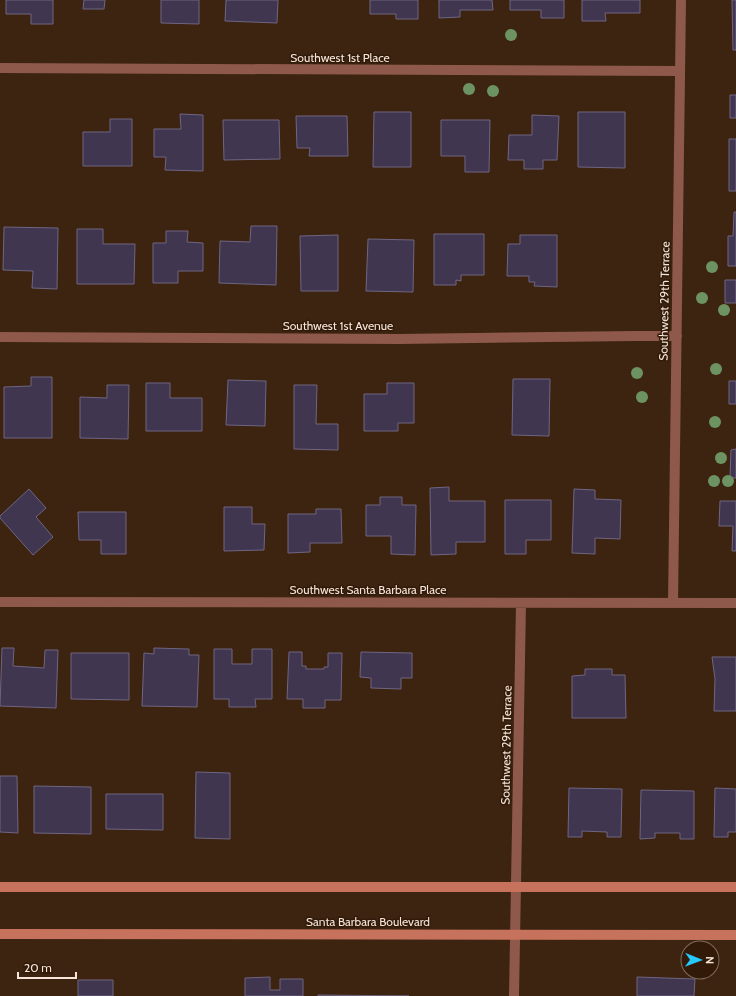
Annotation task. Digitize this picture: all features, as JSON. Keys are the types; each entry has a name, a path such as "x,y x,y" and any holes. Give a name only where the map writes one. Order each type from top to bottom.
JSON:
{"main road":[{"path":"0,887 736,887"},
{"name":"Santa Barbara Boulevard","path":"0,934 736,935"}],"street":[{"name":"Southwest 29th Terrace","path":"673,603 681,0"},
{"name":"Southwest 1st Place","path":"0,68 680,71"},
{"name":"Southwest 1st Avenue","path":"0,336 399,338 677,336"},
{"name":"Southwest Santa Barbara Place","path":"0,602 736,603"},
{"name":"Southwest 29th Terrace","path":"514,996 521,603"}],"building":[{"path":"6,0 53,0 53,24 31,24 31,14 6,14"},
{"path":"84,0 105,0 104,9 83,9"},
{"path":"161,0 199,0 199,24 161,23"},
{"path":"226,0 278,0 277,23 225,21"},
{"path":"370,0 418,0 418,19 396,19 396,14 370,14"},
{"path":"439,0 492,0 493,10 460,10 460,17 439,18"},
{"path":"510,0 564,0 564,18 541,18 541,10 510,10"},
{"path":"582,0 640,0 640,13 605,13 606,21 582,21"},
{"path":"732,0 736,0 736,50 733,50"},
{"path":"730,95 736,95 736,118 730,118"},
{"path":"374,112 411,112 411,167 373,167"},
{"path":"578,112 625,112 625,168 578,167"},
{"path":"180,114 203,115 203,171 165,170 166,157 154,157 154,129 181,129"},
{"path":"532,115 559,116 557,160 543,160 543,169 524,169 524,160 508,160 509,135 532,135"},
{"path":"296,116 347,116 348,156 309,156 310,148 297,148"},
{"path":"110,119 132,119 132,166 83,166 83,132 110,132"},
{"path":"223,120 279,120 280,159 224,160"},
{"path":"441,120 490,120 489,172 465,172 465,156 441,156"},
{"path":"729,139 736,139 736,191 729,191"},
{"path":"734,212 736,212 736,266 728,266 728,236 733,236"},
{"path":"251,226 277,226 276,285 219,283 220,241 250,242"},
{"path":"4,227 58,228 57,289 32,288 33,271 3,270"},
{"path":"77,229 103,229 103,244 135,244 134,284 77,284"},
{"path":"166,231 188,231 187,242 203,243 203,271 178,271 178,283 153,283 153,243 166,243"},
{"path":"434,234 484,234 484,275 461,275 461,281 456,280 456,285 434,285"},
{"path":"338,235 338,291 301,291 300,236"},
{"path":"520,235 557,235 557,287 534,286 535,282 529,282 529,276 507,276 508,244 520,244"},
{"path":"368,239 414,240 413,292 366,291"},
{"path":"725,280 736,280 736,303 725,303"},
{"path":"31,377 52,377 52,438 4,438 4,387 31,386"},
{"path":"513,379 550,379 549,436 512,435"},
{"path":"228,380 266,381 265,426 226,425"},
{"path":"729,381 736,381 736,404 729,404"},
{"path":"146,383 170,383 170,398 202,398 202,431 146,431"},
{"path":"387,383 414,383 414,423 398,423 398,431 364,431 364,394 387,394"},
{"path":"107,385 129,385 128,439 80,438 80,397 107,398"},
{"path":"294,385 317,385 316,424 338,424 338,450 294,449"},
{"path":"736,449 736,478 730,478 731,450"},
{"path":"449,487 449,501 485,501 485,542 456,542 456,554 431,555 430,488"},
{"path":"29,489 46,508 36,517 53,537 33,555 0,518 0,516"},
{"path":"574,489 595,490 595,499 621,500 620,539 595,538 595,554 572,553"},
{"path":"380,497 402,497 402,505 416,505 415,555 391,554 391,536 366,536 366,505 380,505"},
{"path":"505,500 551,500 551,540 526,540 526,554 505,554"},
{"path":"720,501 736,501 736,551 732,551 733,526 719,526"},
{"path":"224,507 252,507 252,524 265,524 264,550 224,551"},
{"path":"316,509 341,509 342,543 310,543 310,552 288,553 288,514 316,514"},
{"path":"78,512 126,512 126,554 101,554 101,540 79,540"},
{"path":"2,648 14,648 13,666 44,668 45,650 58,650 56,708 0,706"},
{"path":"154,648 189,649 189,655 199,655 197,707 142,706 144,653 154,654"},
{"path":"214,649 232,649 232,664 252,664 252,649 272,649 272,699 255,699 256,707 229,707 229,699 214,699"},
{"path":"289,652 302,652 302,666 306,666 306,669 324,669 324,667 328,667 328,653 342,653 341,700 325,700 325,708 303,708 303,699 287,699"},
{"path":"361,652 412,653 412,678 401,678 401,689 371,688 371,678 360,677"},
{"path":"71,653 129,653 129,700 71,699"},
{"path":"712,657 736,657 736,711 714,711 715,679"},
{"path":"585,669 612,669 612,675 625,675 626,718 572,718 572,676 585,675"},
{"path":"196,772 230,773 230,839 195,838"},
{"path":"0,776 17,776 18,833 0,832"},
{"path":"34,786 91,787 91,834 34,833"},
{"path":"569,788 622,789 621,837 607,837 607,832 582,831 582,837 568,837"},
{"path":"715,788 736,789 736,832 728,832 728,837 714,837"},
{"path":"641,790 694,791 694,839 680,839 680,833 655,833 655,838 640,839"},
{"path":"106,794 163,794 163,830 106,829"},
{"path":"270,977 270,990 280,990 280,979 303,979 303,996 245,996 245,978"},
{"path":"637,977 695,980 694,996 637,996"},
{"path":"78,980 113,980 113,996 78,996"},
{"path":"318,995 409,996 318,996"}]}
